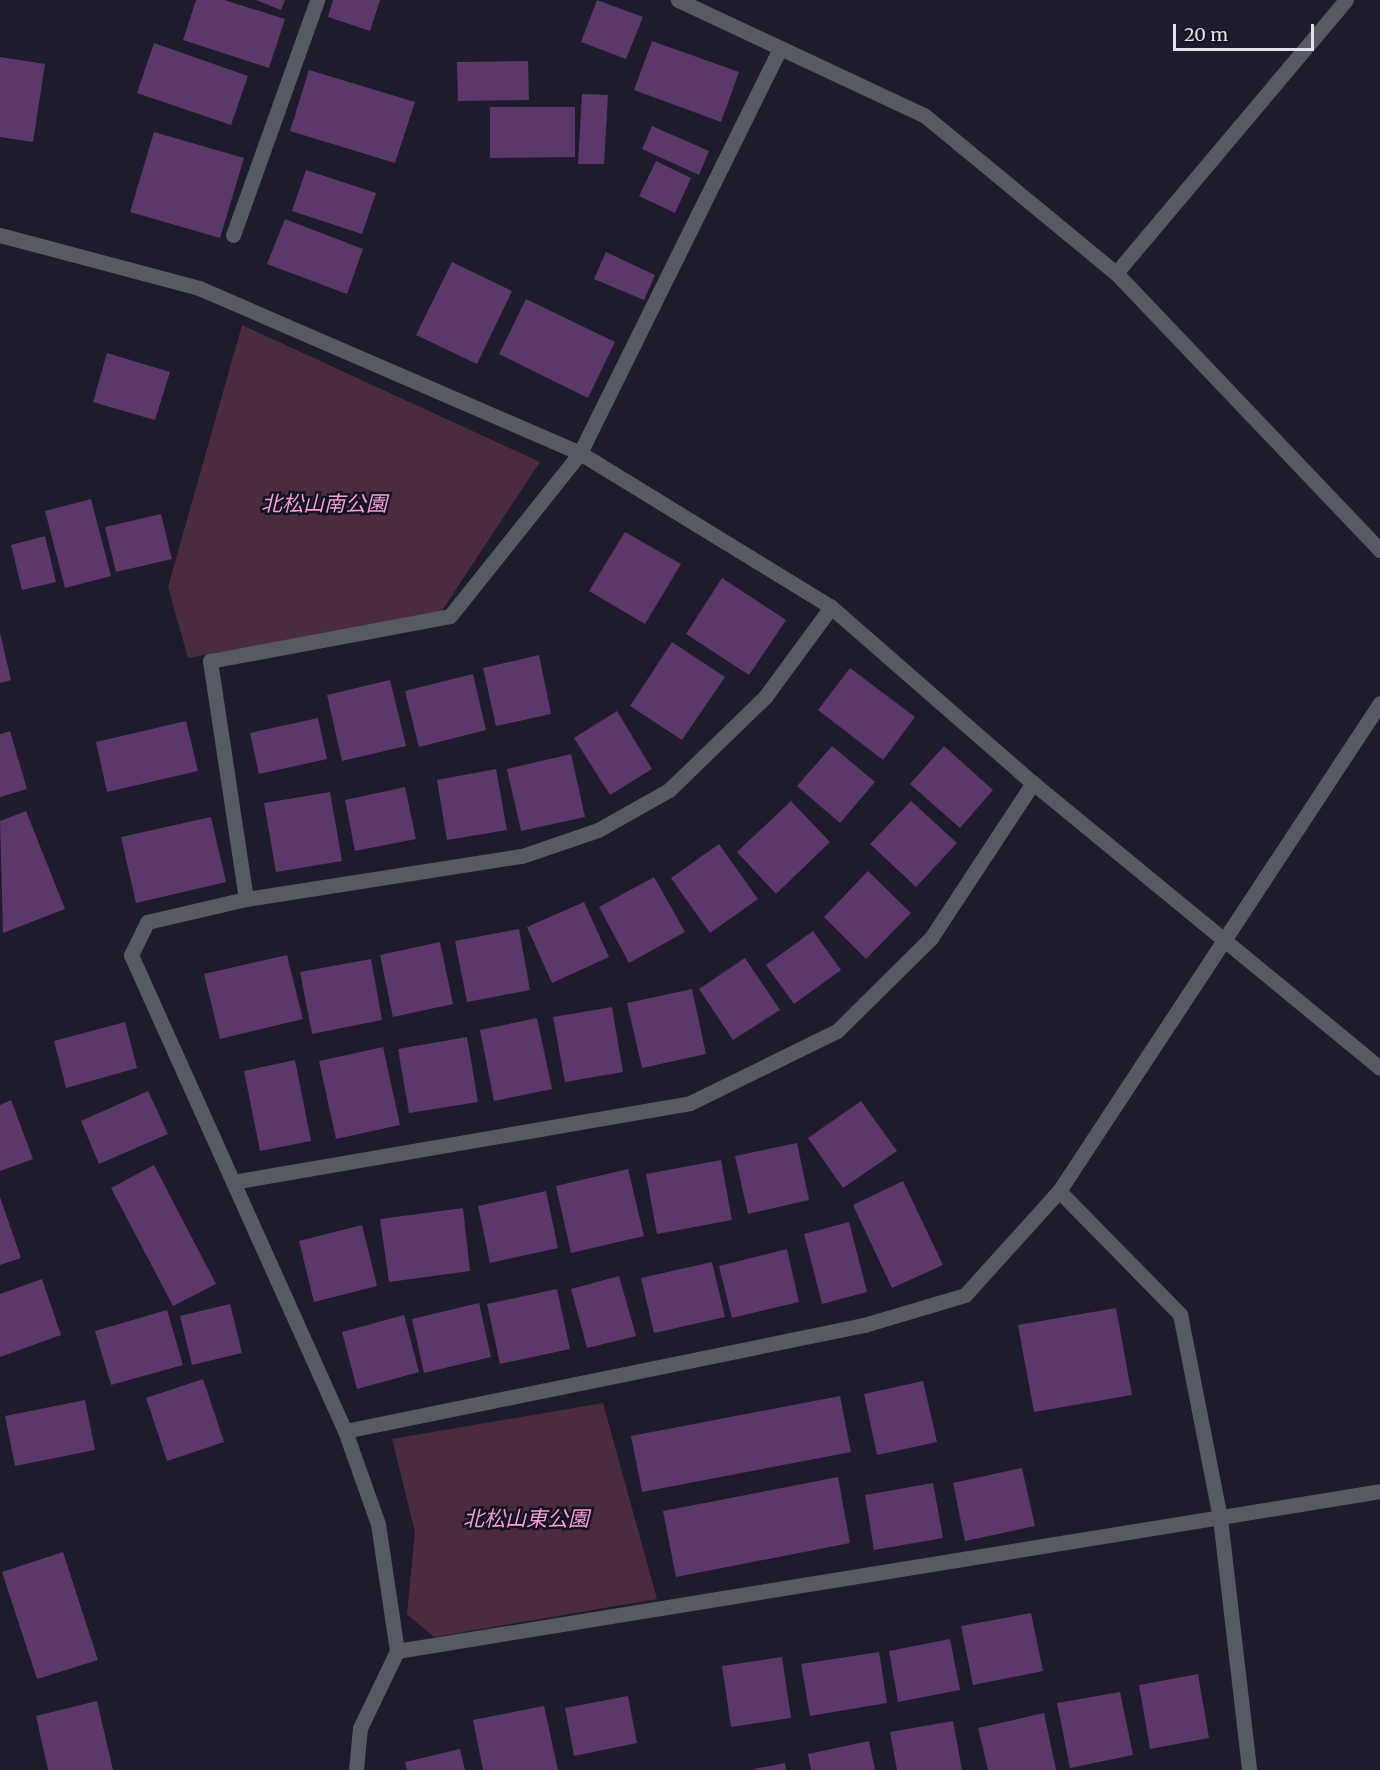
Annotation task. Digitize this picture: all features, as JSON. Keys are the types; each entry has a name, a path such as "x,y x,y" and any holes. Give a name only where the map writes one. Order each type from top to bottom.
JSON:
{"street":[{"path":"233,235 317,0"},
{"path":"678,0 779,50 924,115 1116,273 1380,550"},
{"path":"1116,273 1346,0"},
{"path":"246,899 210,661 450,616 580,453 779,50"},
{"path":"0,235 199,288 580,453 831,607 1033,783 1226,938 1380,1068"},
{"path":"356,1770 360,1728 397,1651 378,1524 345,1431 131,955 147,922 246,899 522,856 598,830 669,790 765,697 831,607"},
{"path":"345,1431 864,1325 964,1295 1059,1191 1380,703"},
{"path":"233,1182 690,1103 827,1036 931,938 1033,783"},
{"path":"1059,1191 1180,1314 1220,1518 1249,1770"},
{"path":"397,1651 1380,1491"}],"green space":[{"name":"北松山南公園","path":"242,325 540,462 441,612 188,658 168,587"},
{"name":"北松山東公園","path":"603,1403 657,1599 434,1637 407,1614 415,1532 392,1439"}],"building":[{"path":"196,0 224,0 285,19 269,68 183,40"},
{"path":"256,0 285,0 281,10"},
{"path":"333,0 380,0 370,31 328,17"},
{"path":"597,0 643,17 626,59 581,42"},
{"path":"652,41 739,72 721,122 634,90"},
{"path":"154,43 248,76 231,125 137,93"},
{"path":"0,57 45,64 33,142 0,137"},
{"path":"528,61 529,100 458,101 457,62"},
{"path":"309,70 415,102 395,163 290,131"},
{"path":"582,94 608,95 604,164 578,164"},
{"path":"490,107 575,107 575,157 490,158"},
{"path":"652,126 709,151 699,175 642,149"},
{"path":"154,132 244,158 220,238 130,212"},
{"path":"656,161 691,178 675,213 639,196"},
{"path":"306,170 376,193 362,234 292,211"},
{"path":"285,219 363,249 347,294 267,264"},
{"path":"606,252 655,275 644,300 594,279"},
{"path":"452,262 512,291 477,364 416,335"},
{"path":"526,299 615,342 588,398 499,354"},
{"path":"107,353 170,372 155,420 93,402"},
{"path":"91,499 111,576 65,588 45,511"},
{"path":"161,514 172,559 116,572 105,527"},
{"path":"625,532 681,564 645,624 589,591"},
{"path":"45,536 56,582 22,590 11,545"},
{"path":"722,578 786,620 749,675 686,634"},
{"path":"0,633 11,680 0,683"},
{"path":"672,642 725,677 682,740 630,706"},
{"path":"539,655 551,714 496,726 483,668"},
{"path":"850,668 915,717 883,760 818,710"},
{"path":"473,674 486,730 419,747 405,691"},
{"path":"390,680 406,746 342,761 327,695"},
{"path":"617,711 652,769 610,795 574,738"},
{"path":"318,718 327,759 259,774 250,733"},
{"path":"186,721 198,771 107,792 96,742"},
{"path":"10,731 27,789 0,797 0,734"},
{"path":"832,746 875,782 840,823 797,786"},
{"path":"944,746 993,790 960,828 910,784"},
{"path":"571,754 585,817 521,831 507,769"},
{"path":"496,769 507,830 447,840 437,780"},
{"path":"405,787 416,839 355,851 345,800"},
{"path":"330,792 342,861 276,872 264,803"},
{"path":"791,801 830,842 776,894 737,852"},
{"path":"911,801 957,843 916,887 870,844"},
{"path":"26,811 65,909 3,933 0,821"},
{"path":"211,817 226,882 136,903 121,837"},
{"path":"719,844 758,899 710,933 671,878"},
{"path":"868,871 911,913 866,959 824,917"},
{"path":"654,877 685,932 629,963 599,907"},
{"path":"584,902 609,957 552,983 527,927"},
{"path":"519,929 530,990 467,1002 455,941"},
{"path":"813,931 841,970 794,1004 766,965"},
{"path":"440,942 453,1004 393,1017 380,955"},
{"path":"287,955 303,1019 220,1039 204,974"},
{"path":"745,958 780,1010 733,1040 699,989"},
{"path":"371,959 382,1020 312,1034 300,972"},
{"path":"692,989 706,1054 642,1068 627,1003"},
{"path":"612,1007 623,1072 565,1082 553,1017"},
{"path":"537,1018 552,1089 494,1101 480,1030"},
{"path":"125,1022 137,1068 66,1088 54,1041"},
{"path":"467,1037 478,1102 409,1113 398,1049"},
{"path":"383,1047 400,1125 336,1139 319,1061"},
{"path":"295,1060 311,1141 260,1151 244,1071"},
{"path":"148,1091 168,1134 99,1164 81,1121"},
{"path":"11,1100 33,1159 0,1171 0,1105"},
{"path":"861,1101 897,1151 843,1188 808,1138"},
{"path":"797,1143 809,1200 748,1214 735,1156"},
{"path":"721,1160 732,1220 657,1234 646,1174"},
{"path":"154,1165 216,1284 173,1306 111,1188"},
{"path":"628,1169 644,1236 571,1253 556,1186"},
{"path":"903,1181 943,1265 892,1288 853,1205"},
{"path":"546,1191 558,1248 490,1263 478,1206"},
{"path":"0,1197 21,1258 0,1265"},
{"path":"463,1208 470,1271 389,1282 380,1219"},
{"path":"849,1222 867,1292 822,1304 804,1234"},
{"path":"362,1225 377,1286 314,1302 299,1241"},
{"path":"787,1249 799,1302 732,1318 719,1266"},
{"path":"712,1262 725,1317 654,1333 641,1278"},
{"path":"619,1276 636,1336 587,1348 571,1289"},
{"path":"42,1279 61,1335 0,1357 0,1294"},
{"path":"557,1289 570,1349 500,1364 487,1304"},
{"path":"479,1303 491,1357 424,1373 412,1319"},
{"path":"230,1304 242,1353 192,1365 180,1316"},
{"path":"1116,1308 1132,1395 1034,1412 1018,1325"},
{"path":"167,1310 183,1365 111,1385 95,1331"},
{"path":"404,1315 419,1372 357,1389 342,1332"},
{"path":"203,1379 224,1442 167,1461 146,1398"},
{"path":"923,1381 937,1442 877,1455 864,1394"},
{"path":"840,1396 851,1452 642,1492 631,1436"},
{"path":"85,1400 95,1450 15,1466 5,1416"},
{"path":"1022,1468 1035,1526 965,1541 953,1483"},
{"path":"838,1477 850,1543 676,1577 663,1511"},
{"path":"933,1483 943,1538 874,1550 865,1495"},
{"path":"63,1552 98,1660 37,1679 2,1572"},
{"path":"1031,1613 1043,1671 973,1685 961,1626"},
{"path":"950,1639 960,1690 898,1702 889,1651"},
{"path":"879,1652 887,1703 810,1716 801,1664"},
{"path":"782,1657 791,1718 731,1727 722,1666"},
{"path":"1198,1674 1209,1738 1150,1749 1139,1685"},
{"path":"1120,1692 1133,1755 1070,1768 1057,1703"},
{"path":"628,1696 637,1743 574,1756 565,1708"},
{"path":"97,1701 113,1770 48,1770 36,1716"},
{"path":"544,1706 558,1770 483,1770 473,1720"},
{"path":"1044,1713 1056,1770 988,1770 978,1728"},
{"path":"953,1721 962,1770 897,1770 890,1732"},
{"path":"869,1741 875,1770 811,1770 808,1754"},
{"path":"460,1749 465,1770 407,1770 405,1762"},
{"path":"785,1763 786,1770 754,1770 754,1769"}]}
